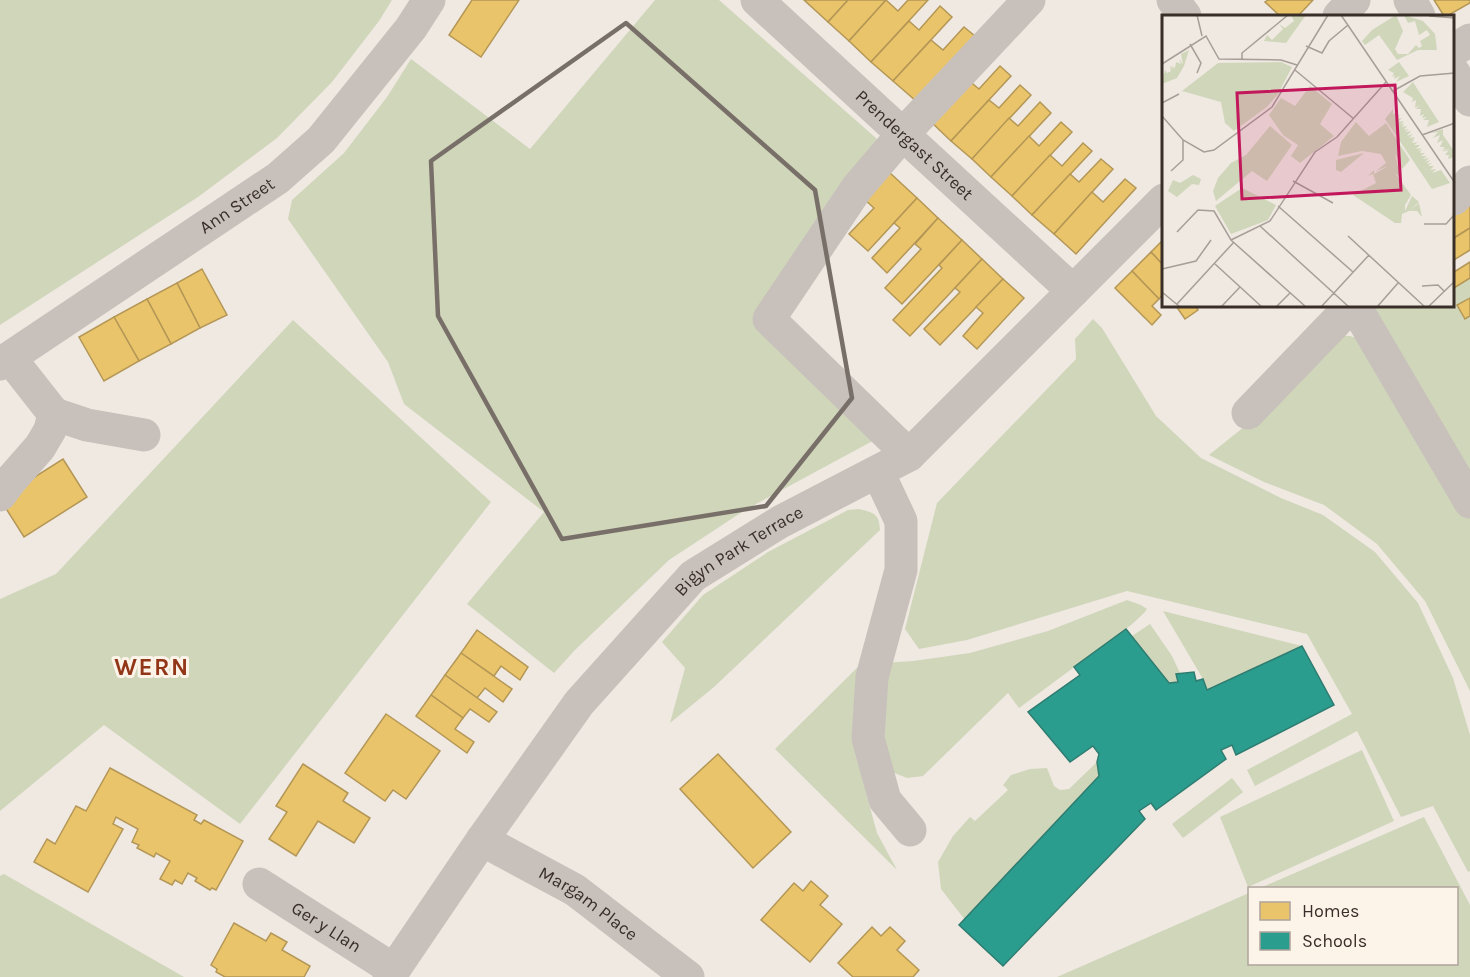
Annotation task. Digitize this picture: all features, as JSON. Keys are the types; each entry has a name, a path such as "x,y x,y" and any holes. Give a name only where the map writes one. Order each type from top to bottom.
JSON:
{"street":[{"name":"Ann Street","path":"5,361 278,178 321,140 411,28 429,0"},
{"name":"Prendergast Street","path":"757,0 1073,291"},
{"path":"909,455 769,320 857,188 903,134 1029,0"},
{"path":"1173,0 1184,15"},
{"path":"1340,15 1354,0"},
{"path":"1410,0 1418,15"},
{"path":"1455,49 1470,40"},
{"path":"1455,75 1470,100"},
{"path":"1455,198 1470,182"},
{"name":"Bigyn Park Terrace","path":"391,973 579,703 693,576 780,522 909,455 1162,202"},
{"path":"1248,413 1351,308"},
{"path":"1354,308 1470,502"},
{"path":"5,361 54,414 87,425 144,435"},
{"path":"0,495 40,447 50,430 54,414"},
{"path":"875,473 885,487 902,521 902,570 872,677 868,738 885,800 910,830"},
{"name":"Margam Place","path":"482,840 575,890 688,977"},
{"name":"Ger y Llan","path":"259,884 391,973"}],"highlighted area":[{"path":"626,23 815,190 852,398 766,506 562,539 438,316 431,161"}],"green space":[{"path":"0,0 392,0 379,21 332,82 277,138 198,197 0,325"},
{"path":"655,0 719,0 877,139 753,319 880,437 745,510 669,560 554,673 467,604 544,512 404,404 388,362 288,219 292,200 344,153 387,97 411,59 530,149"},
{"path":"1470,278 1470,298 1457,306 1465,319 1470,316 1470,485 1365,308 1455,308 1455,287"},
{"path":"1093,319 1102,328 1156,416 1201,458 1281,498 1323,515 1375,552 1418,603 1453,678 1470,735 1470,871 1468,872 1433,806 1401,817 1357,731 1255,786 1247,770 1352,714 1307,634 1127,591 967,640 919,649 905,629 937,503 1076,359 1075,339"},
{"path":"293,320 491,502 240,824 104,725 0,811 0,599 56,574"},
{"path":"1332,335 1350,336 1367,342 1470,515 1470,691 1425,601 1377,544 1324,505 1264,482 1209,455 1245,426"},
{"path":"859,509 877,517 880,530 714,687 670,723 685,668 662,642 703,595 768,552 848,510"},
{"path":"1127,600 1147,609 1131,625 1019,708 1008,693 923,776 907,778 892,772 878,741 883,663 970,653 1048,631"},
{"path":"1163,611 1302,646 1207,690 1203,679"},
{"path":"1150,624 1172,656 1180,673 1176,674 1178,682 1169,683 1132,636"},
{"path":"861,664 854,727 866,793 877,833 897,870 775,749"},
{"path":"1362,750 1394,821 1248,887 1220,817"},
{"path":"1097,762 1099,776 965,920 941,889 938,862 953,836 970,817 975,821 1008,790 1003,785 1011,775 1030,769 1047,768 1054,786 1060,790 1069,789"},
{"path":"1232,778 1243,792 1183,838 1172,824"},
{"path":"1424,817 1470,905 1470,977 1057,977 1248,893 1248,965 1458,965 1458,887 1262,887"},
{"path":"4,874 184,977 0,977 0,876"}],"building: Homes":[{"path":"472,0 519,0 481,57 449,35"},
{"path":"804,0 848,0 828,22"},
{"path":"848,0 886,0 849,41 828,22"},
{"path":"886,0 898,11 908,0 928,0 871,62 849,41"},
{"path":"1268,0 1313,0 1299,15 1279,15 1265,2"},
{"path":"1434,0 1470,0 1470,3 1449,15 1443,15"},
{"path":"940,6 952,17 893,81 871,62 909,21 919,30"},
{"path":"964,27 975,36 916,101 893,81 931,40 943,50"},
{"path":"1000,66 1011,76 951,141 929,120 967,79 979,89"},
{"path":"1020,85 1031,95 972,159 951,141 989,100 999,108"},
{"path":"1040,102 1051,113 991,177 972,159 1009,118 1018,126"},
{"path":"1061,122 1072,132 1012,196 991,177 1029,136 1039,146"},
{"path":"1083,143 1092,151 1032,215 1012,196 1050,155 1062,166"},
{"path":"1101,159 1113,169 1054,234 1032,215 1070,174 1079,182"},
{"path":"889,172 917,198 868,251 849,234 874,208 864,199"},
{"path":"1125,179 1136,188 1076,254 1054,234 1092,192 1103,202"},
{"path":"1470,192 1470,228 1455,237 1455,208"},
{"path":"917,198 938,218 887,273 872,258 900,228 894,223"},
{"path":"938,218 962,240 902,304 885,288 921,249 915,244"},
{"path":"1470,228 1470,250 1455,259 1455,237"},
{"path":"962,240 982,259 910,336 893,320 942,268 939,265"},
{"path":"1162,241 1162,264 1151,252"},
{"path":"1151,252 1162,264 1162,295 1159,299 1132,271"},
{"path":"982,259 1003,279 940,345 924,329 960,292 955,288"},
{"path":"1470,262 1470,278 1455,287 1455,271"},
{"path":"202,269 227,315 200,328 177,283"},
{"path":"1132,271 1159,299 1152,306 1161,315 1152,325 1115,288"},
{"path":"1003,279 1024,298 977,349 963,336 983,313 976,307"},
{"path":"177,283 200,328 171,344 147,299"},
{"path":"1470,298 1470,316 1465,319 1457,305"},
{"path":"147,299 171,344 139,361 114,317"},
{"path":"1177,308 1197,308 1198,310 1185,319"},
{"path":"114,317 139,361 104,381 79,337"},
{"path":"63,459 87,497 24,537 0,499"},
{"path":"477,630 528,667 520,680 501,666 494,676 461,653"},
{"path":"461,653 512,689 503,702 485,688 477,698 445,675"},
{"path":"445,675 497,712 489,722 470,709 463,718 431,695"},
{"path":"431,695 463,718 455,729 474,742 467,753 416,716"},
{"path":"386,714 440,751 406,799 393,790 385,801 345,773"},
{"path":"718,754 791,832 753,868 680,789"},
{"path":"303,764 348,793 343,801 370,818 354,843 318,821 296,856 269,839 287,812 276,806"},
{"path":"110,768 197,815 194,820 201,824 204,820 243,841 216,890 212,888 210,890 195,881 197,878 188,873 182,884 175,880 172,885 160,879 170,861 156,853 154,857 137,848 139,845 132,842 138,829 116,817 113,824 123,829 88,892 34,862 47,839 55,844 76,806 86,811"},
{"path":"811,881 828,896 820,905 842,924 810,962 761,920 794,883 803,891"},
{"path":"234,923 266,941 271,933 287,942 282,950 310,966 304,977 225,977 216,972 217,969 211,965"},
{"path":"872,927 881,936 890,927 905,941 897,950 919,970 913,977 853,977 838,963"}],"building: Schools":[{"path":"1126,629 1169,683 1178,682 1176,674 1194,672 1196,681 1203,679 1207,690 1302,646 1334,705 1236,755 1232,745 1221,750 1226,759 1156,810 1151,803 1139,811 1145,819 1003,966 959,925 1099,776 1097,762 1099,754 1093,746 1070,762 1028,712 1080,675 1074,667"}],"district":[{"name":"WERN","path":"152,667"}]}
